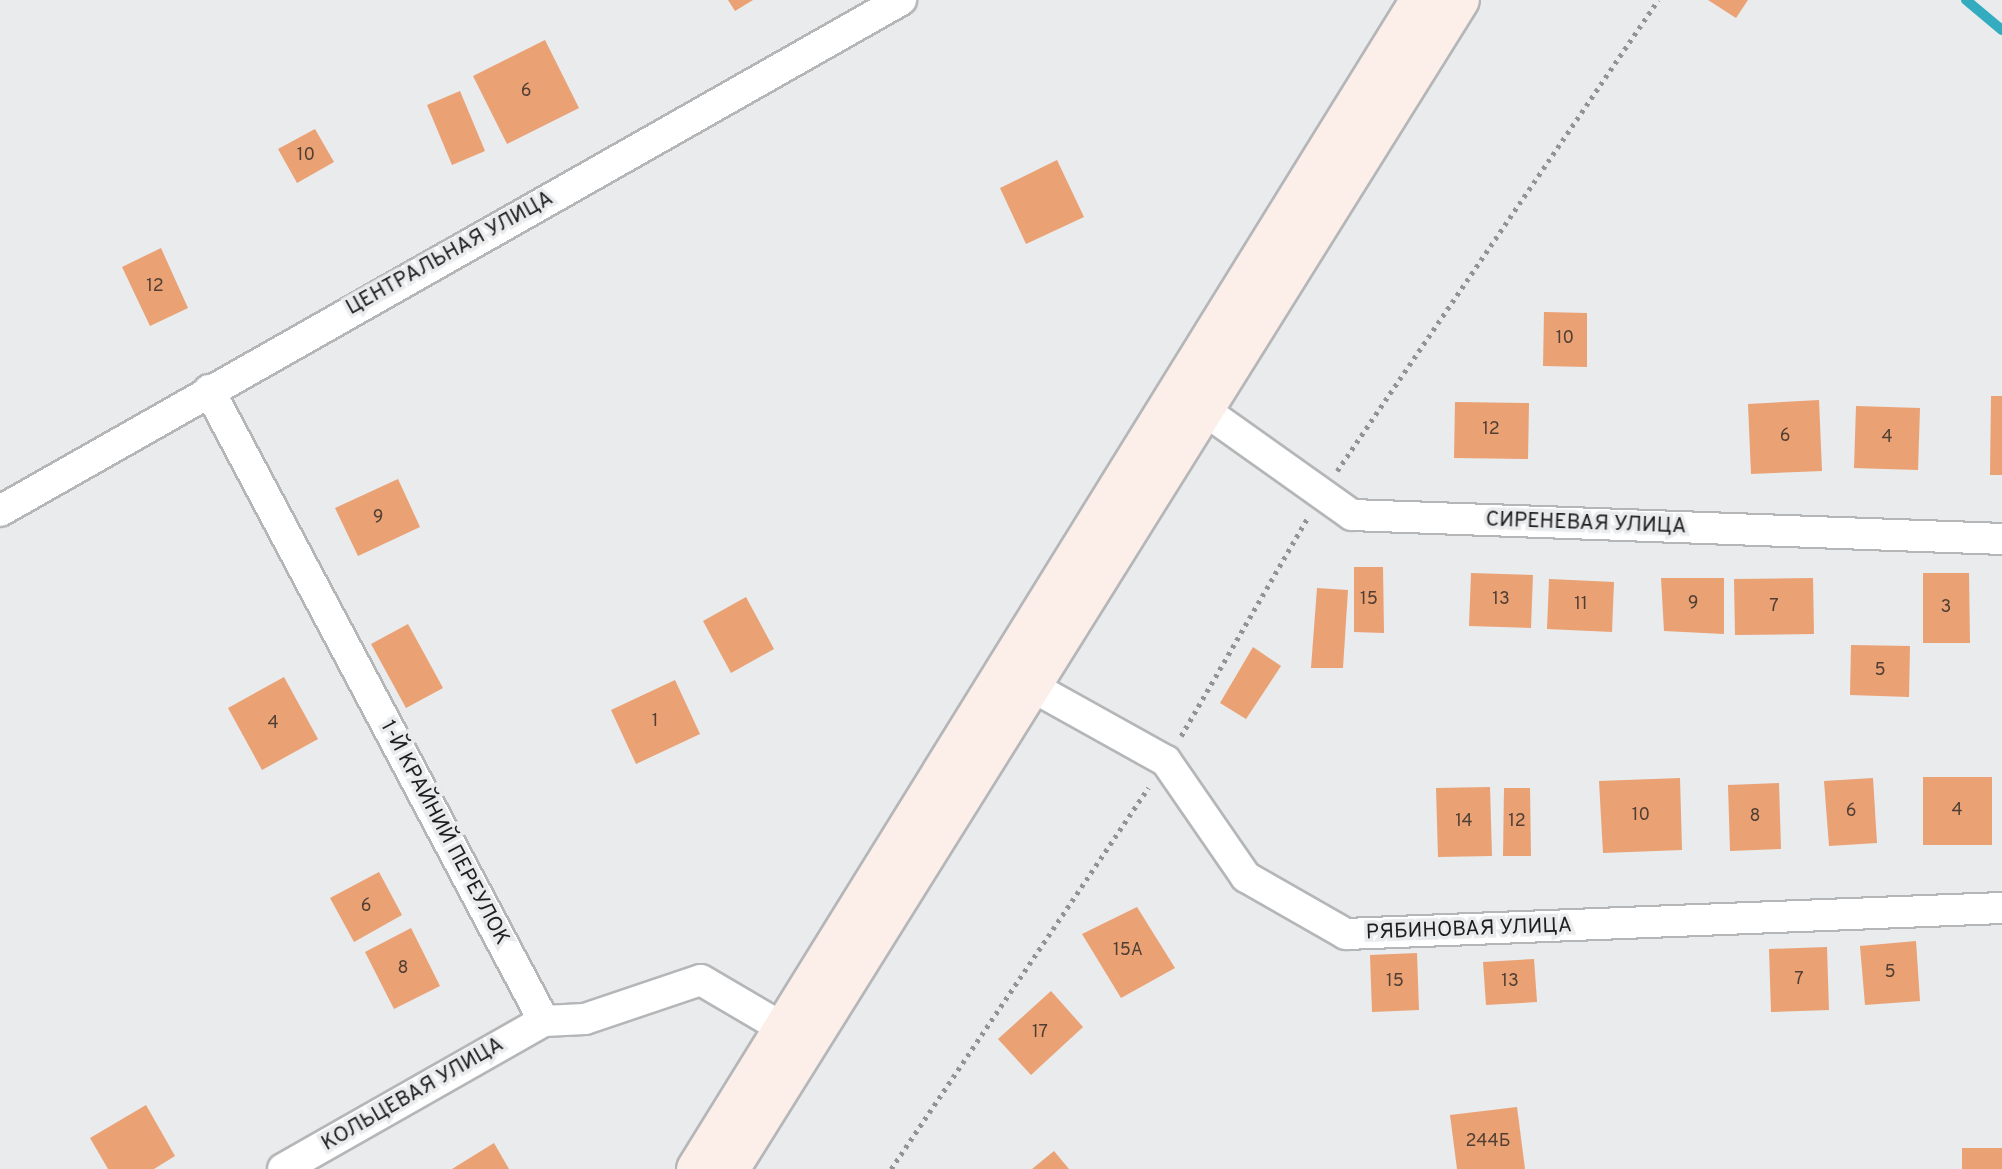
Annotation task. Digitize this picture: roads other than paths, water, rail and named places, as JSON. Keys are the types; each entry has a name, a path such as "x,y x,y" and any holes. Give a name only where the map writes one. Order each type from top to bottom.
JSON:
{"main road":[{"path":"730,1169 797,1036 1420,0"},
{"path":"696,1169 797,1036 1031,686 1460,0"}],"street":[{"name":"ЦЕНТРАЛЬНАЯ УЛИЦА","path":"0,511 209,390 901,0"},
{"name":"1-Й КРАЙНИЙ ПЕРЕУЛОК","path":"209,390 544,1021"},
{"name":"СИРЕНЕВАЯ УЛИЦА","path":"1203,410 1352,515 2002,539"},
{"name":"РЯБИНОВАЯ УЛИЦА","path":"1031,686 1166,761 1246,877 1346,934 2002,908"},
{"path":"544,1021 585,1019 701,980 797,1036"},
{"name":"КОЛЬЦЕВАЯ УЛИЦА","path":"283,1169 544,1021"}],"waterway":[{"path":"1966,0 2002,30"}]}
